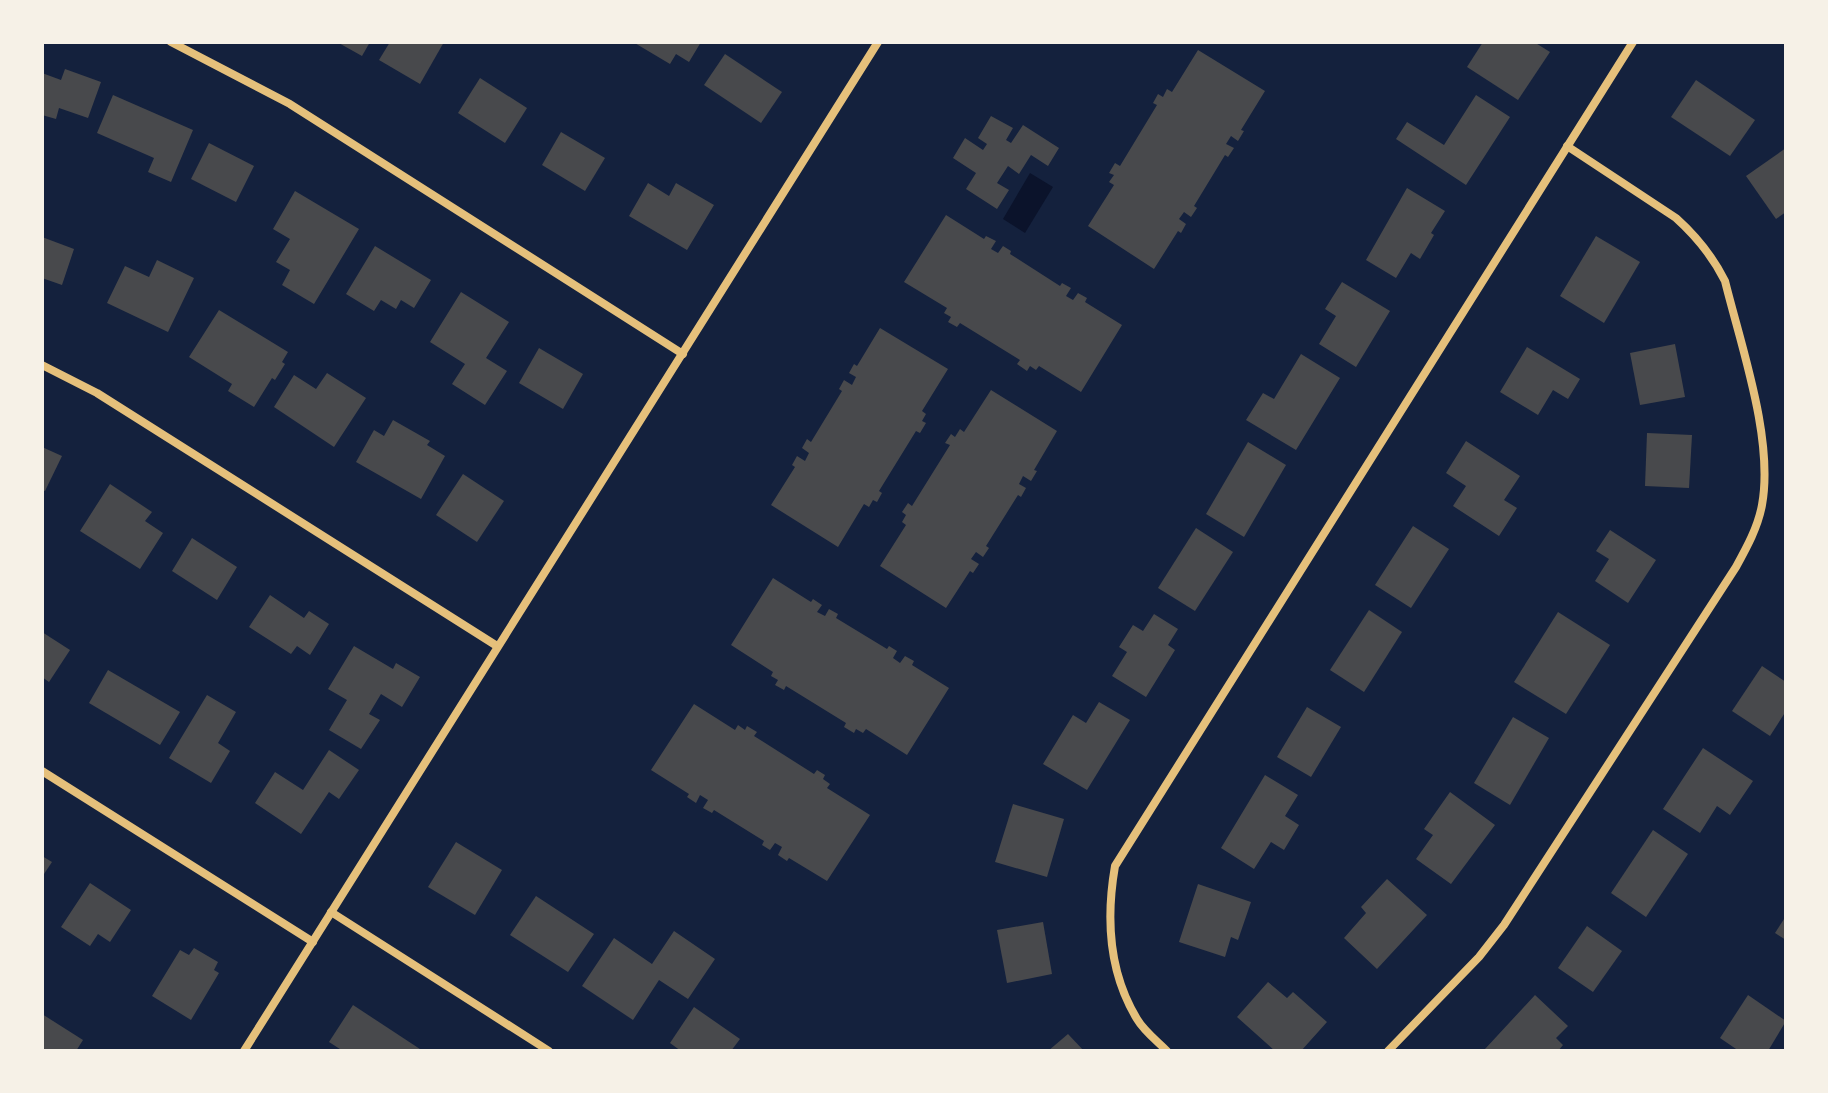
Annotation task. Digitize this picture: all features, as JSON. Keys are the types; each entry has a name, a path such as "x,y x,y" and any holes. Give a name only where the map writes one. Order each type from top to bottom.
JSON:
{"street":[{"path":"171,42 290,104 683,354"},
{"path":"244,1051 876,45 864,42"},
{"path":"1167,1051 1138,1021 1120,981 1110,939 1109,917 1115,866 1633,42"},
{"path":"1388,1051 1479,957 1504,925 1736,567 1753,536 1762,505 1765,473 1761,430 1725,281 1717,265 1676,218 1567,146"},
{"path":"42,365 97,393 497,646"},
{"path":"42,771 313,942"},
{"path":"331,912 549,1051"}],"water":[{"path":"1030,173 1053,187 1025,233 1003,219"}],"building":[{"path":"337,42 370,42 362,56"},
{"path":"390,42 444,42 420,84 379,60"},
{"path":"633,42 701,42 689,62 676,54 670,64"},
{"path":"1483,42 1534,42 1550,52 1518,100 1467,67"},
{"path":"1198,50 1265,91 1241,130 1244,131 1238,141 1231,136 1226,144 1234,148 1228,157 1225,155 1194,206 1197,208 1191,217 1184,212 1179,219 1186,224 1181,233 1178,231 1154,269 1088,226 1114,185 1109,182 1114,175 1109,173 1115,163 1120,166 1157,105 1153,103 1158,94 1163,97 1167,89 1172,92"},
{"path":"725,54 782,92 761,123 704,85"},
{"path":"65,69 101,82 88,118 59,108 56,119 42,115 42,73 61,80"},
{"path":"480,78 527,108 505,143 458,113"},
{"path":"1696,80 1755,120 1730,156 1671,117"},
{"path":"113,95 193,130 171,182 148,172 154,158 97,133"},
{"path":"1476,95 1510,117 1466,185 1396,139 1407,122 1444,145"},
{"path":"991,116 1013,128 1006,140 1011,143 1023,125 1059,148 1048,166 1031,155 1019,174 1008,166 997,183 1009,190 997,209 966,189 976,173 953,158 965,138 983,150 987,144 978,138"},
{"path":"561,132 605,158 585,191 542,165"},
{"path":"209,143 254,166 236,202 191,179"},
{"path":"1786,148 1786,212 1776,219 1746,176"},
{"path":"648,183 669,196 676,183 714,205 687,250 629,216"},
{"path":"1407,188 1445,211 1420,259 1411,253 1396,278 1366,260"},
{"path":"295,191 359,229 314,304 282,285 290,270 276,262 290,239 273,229"},
{"path":"946,215 984,239 986,236 996,241 991,249 998,253 1003,246 1011,251 1010,254 1060,286 1062,283 1071,288 1066,296 1073,300 1078,293 1087,298 1085,302 1122,325 1081,392 1039,366 1036,370 1030,366 1027,371 1017,364 1020,360 960,323 957,327 948,322 951,317 944,313 947,308 904,282"},
{"path":"1596,236 1640,262 1604,323 1560,296"},
{"path":"42,237 74,249 62,285 42,278"},
{"path":"375,246 431,280 414,308 401,300 396,309 381,300 374,311 346,294"},
{"path":"157,260 194,278 168,332 107,303 125,266 149,277"},
{"path":"1342,282 1390,311 1356,367 1319,344 1336,316 1325,309"},
{"path":"461,292 509,322 486,358 507,371 485,405 452,384 465,364 430,342"},
{"path":"219,310 288,352 282,362 285,364 254,407 228,391 232,384 189,357"},
{"path":"880,328 948,369 922,411 926,414 922,421 926,423 920,433 916,431 879,491 882,493 877,502 873,500 869,507 864,504 838,547 771,505 795,467 792,465 797,456 805,461 809,453 802,448 807,439 811,442 842,391 839,389 844,380 852,385 856,377 849,373 854,364 857,366"},
{"path":"1675,344 1685,397 1640,405 1630,353"},
{"path":"1527,347 1580,379 1568,399 1553,390 1538,415 1500,392"},
{"path":"539,348 583,374 563,409 519,383"},
{"path":"1301,354 1340,378 1296,450 1246,420 1263,393 1274,399"},
{"path":"327,373 366,398 334,447 274,407 294,375 316,389"},
{"path":"991,390 1057,431 1034,470 1037,471 1031,481 1023,476 1019,484 1026,488 1021,497 1018,495 986,546 989,548 983,557 976,552 971,559 979,564 973,573 970,571 946,608 880,566 906,525 902,522 906,515 902,512 908,503 912,506 950,445 945,443 951,434 955,437 960,429 964,432"},
{"path":"393,420 430,441 427,445 445,456 421,499 356,462 374,430 384,436"},
{"path":"1647,433 1692,435 1689,488 1645,486"},
{"path":"1466,441 1520,476 1504,500 1517,508 1499,536 1453,506 1466,486 1446,473"},
{"path":"1248,442 1286,465 1244,537 1206,514"},
{"path":"42,447 62,456 45,491 42,490"},
{"path":"463,474 504,501 477,542 436,515"},
{"path":"110,484 152,512 145,521 163,533 140,569 80,531"},
{"path":"1413,526 1449,549 1411,608 1375,585"},
{"path":"1196,528 1233,552 1195,611 1158,588"},
{"path":"1610,530 1656,560 1628,603 1595,581 1609,559 1596,551"},
{"path":"192,538 237,567 217,600 172,571"},
{"path":"773,578 811,602 813,599 822,605 817,612 825,616 829,609 838,614 836,618 887,649 889,646 897,651 893,658 900,663 905,656 914,661 912,665 949,688 907,755 866,729 863,733 856,729 854,733 844,727 846,723 786,686 784,690 775,685 778,680 771,676 773,672 731,645"},
{"path":"270,595 304,618 309,611 329,624 310,655 297,646 291,654 249,627"},
{"path":"1369,610 1402,632 1364,692 1330,670"},
{"path":"1558,612 1610,645 1566,714 1514,682"},
{"path":"1154,614 1178,629 1168,645 1175,650 1146,697 1112,676 1127,652 1119,647 1133,625 1143,631"},
{"path":"42,632 70,650 49,682 42,677"},
{"path":"354,646 393,669 396,663 420,677 402,707 381,694 369,714 380,720 361,749 329,730 347,700 328,689"},
{"path":"1762,666 1786,682 1786,711 1770,736 1732,711"},
{"path":"108,670 180,712 160,745 89,703"},
{"path":"207,695 236,712 218,743 230,751 211,783 169,758"},
{"path":"1099,702 1130,720 1087,790 1043,764 1073,715 1086,723"},
{"path":"694,704 735,730 738,725 757,732 754,736 814,774 817,770 825,775 823,779 830,784 827,788 870,815 827,881 789,858 787,861 778,855 782,847 775,843 770,850 762,845 764,841 714,810 712,813 703,808 708,800 700,795 696,803 687,797 689,794 651,770"},
{"path":"1307,707 1341,727 1311,777 1277,757"},
{"path":"1513,717 1549,738 1510,805 1474,783"},
{"path":"1703,748 1753,781 1730,815 1717,806 1700,833 1663,809"},
{"path":"329,750 359,770 339,799 329,792 301,834 255,803 275,772 303,790"},
{"path":"1265,775 1298,795 1285,816 1299,825 1284,850 1271,842 1254,869 1221,848"},
{"path":"1450,792 1495,825 1451,884 1416,859 1433,835 1424,829"},
{"path":"1013,804 1064,819 1047,877 995,862"},
{"path":"1653,830 1688,854 1646,917 1611,893"},
{"path":"456,842 502,870 475,915 428,887"},
{"path":"42,856 52,862 42,877"},
{"path":"1387,879 1427,915 1377,969 1344,938 1366,913 1361,907"},
{"path":"90,883 131,910 110,942 98,934 90,946 61,927"},
{"path":"1198,884 1251,902 1238,940 1231,937 1225,957 1179,942"},
{"path":"536,896 594,934 568,972 510,935"},
{"path":"1786,916 1786,940 1775,933"},
{"path":"1043,922 1052,974 1007,983 997,930"},
{"path":"1587,926 1622,951 1593,992 1558,968"},
{"path":"674,931 715,959 688,999 659,980 633,1020 582,986 614,938 652,964"},
{"path":"194,948 218,962 214,970 219,973 191,1020 152,996 180,950 189,955"},
{"path":"1268,982 1287,998 1293,992 1327,1022 1301,1051 1275,1051 1237,1017"},
{"path":"1535,995 1568,1026 1556,1038 1563,1045 1558,1051 1487,1051 1485,1049"},
{"path":"1748,995 1786,1021 1768,1051 1739,1051 1720,1038"},
{"path":"353,1005 423,1051 343,1051 329,1042"},
{"path":"694,1007 740,1039 731,1051 681,1051 670,1043"},
{"path":"42,1014 83,1040 76,1051 42,1051"},
{"path":"1068,1034 1084,1051 1048,1051"}]}
